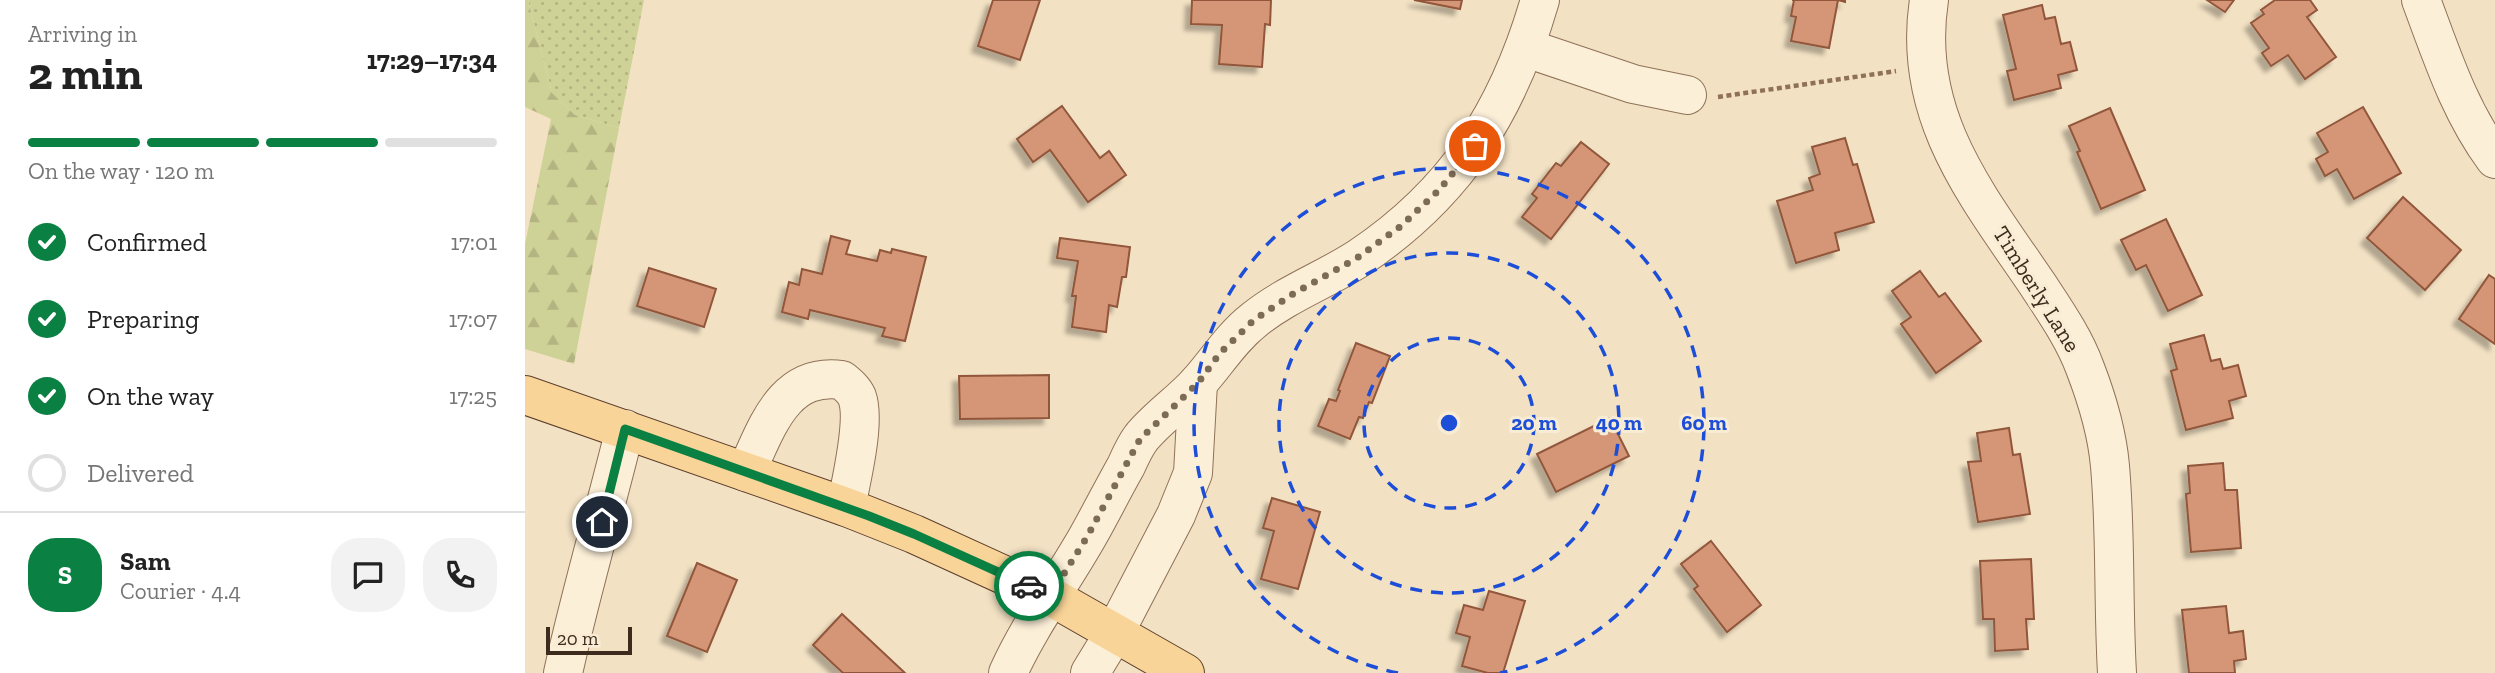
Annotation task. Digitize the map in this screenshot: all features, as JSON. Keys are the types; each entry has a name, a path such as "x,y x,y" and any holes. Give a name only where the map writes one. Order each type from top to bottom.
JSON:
{"main road":[{"path":"525,395 914,534 1050,596 1185,673"}],"street":[{"path":"1009,673 1140,439 1198,383 1220,353 1254,320 1293,294 1357,258 1401,226 1439,190 1475,146 1503,101 1526,48 1540,0"},
{"name":"Timberly Lane","path":"1929,0 1926,17 1928,66 1935,107 1949,146 1970,185 2061,320 2084,365 2101,415 2110,464 2117,673"},
{"path":"2421,0 2456,92 2475,131 2495,159"},
{"path":"1526,48 1633,84 1698,97"},
{"path":"746,472 773,415 792,391 818,379 842,380 856,394 860,408 858,439 846,508"},
{"path":"1090,673 1115,632 1176,515 1193,473 1198,383"},
{"path":"563,673 577,607 625,429"}],"path":[{"path":"1698,97 1928,66"}],"green space":[{"path":"525,0 528,0 552,93 575,115 619,128 574,364 525,349 525,244 551,119 525,107"},
{"path":"528,0 644,0 619,128 575,115 552,93"}],"building":[{"path":"993,0 1040,0 1020,60 978,46"},
{"path":"1192,0 1271,0 1270,25 1265,24 1262,67 1219,64 1222,25 1191,24"},
{"path":"1414,0 1462,0 1460,9"},
{"path":"1794,0 1838,0 1829,48 1791,41 1796,17 1791,16"},
{"path":"2207,0 2234,0 2225,12"},
{"path":"2275,0 2310,0 2317,10 2307,17 2336,57 2305,79 2288,55 2271,66 2262,53 2269,48 2251,23 2264,14 2261,10"},
{"path":"2042,5 2045,19 2055,17 2061,44 2070,42 2077,70 2058,75 2061,88 2014,100 2007,71 2016,69 2003,15"},
{"path":"1062,106 1100,158 1109,151 1126,175 1088,202 1050,150 1033,162 1017,139"},
{"path":"2363,107 2401,173 2354,199 2337,169 2325,176 2316,159 2328,152 2317,133"},
{"path":"2110,108 2145,190 2101,209 2069,126"},
{"path":"1845,138 1853,165 1857,164 1874,222 1835,233 1839,250 1796,263 1777,201 1813,190 1809,178 1820,174 1812,147"},
{"path":"1581,142 1609,164 1551,239 1522,217 1537,198 1532,194 1556,163 1561,166"},
{"path":"2403,197 2461,250 2425,290 2367,238"},
{"path":"2166,219 2202,295 2168,311 2146,265 2136,270 2121,240"},
{"path":"831,236 850,241 846,254 877,261 880,250 891,253 892,249 926,257 905,341 882,336 885,328 810,310 808,319 782,312 789,282 799,285 802,269 822,274"},
{"path":"1060,238 1130,247 1126,277 1122,277 1117,307 1109,305 1106,332 1072,327 1076,296 1072,296 1078,261 1057,258"},
{"path":"649,268 716,289 704,327 637,306"},
{"path":"1920,271 1939,297 1945,293 1981,341 1936,373 1901,324 1911,317 1892,291"},
{"path":"2489,275 2495,279 2495,344 2459,319"},
{"path":"2204,335 2211,361 2220,359 2223,369 2238,365 2246,396 2229,401 2233,418 2186,430 2171,371 2177,369 2170,344"},
{"path":"1356,343 1390,356 1372,403 1369,402 1363,418 1359,417 1350,439 1318,426 1329,399 1336,401"},
{"path":"1049,375 1049,418 960,419 959,376"},
{"path":"1610,418 1629,456 1556,492 1537,454"},
{"path":"2009,428 2013,455 2020,454 2030,514 1978,522 1968,462 1981,461 1977,433"},
{"path":"2223,463 2225,490 2237,490 2241,548 2191,552 2186,494 2190,493 2188,466"},
{"path":"1272,498 1320,512 1298,589 1261,579 1274,531 1263,528"},
{"path":"1711,541 1761,605 1727,632 1694,589 1698,586 1681,564"},
{"path":"2031,559 2034,619 2026,619 2028,649 1995,651 1994,619 1983,619 1980,561"},
{"path":"697,563 737,580 707,652 667,636"},
{"path":"1489,591 1525,601 1503,673 1488,673 1462,666 1470,637 1456,633 1464,605 1483,610"},
{"path":"2226,606 2229,633 2243,631 2246,659 2234,661 2235,673 2189,673 2182,610"},
{"path":"842,614 905,673 843,673 813,645"}],"way so far":[{"path":"1029,586 1050,596 1087,537 1140,439 1198,383 1220,353 1254,320 1293,294 1357,258 1401,226 1439,190 1475,146"}],"route":[{"path":"602,522 625,429 869,516 1029,586"}]}
